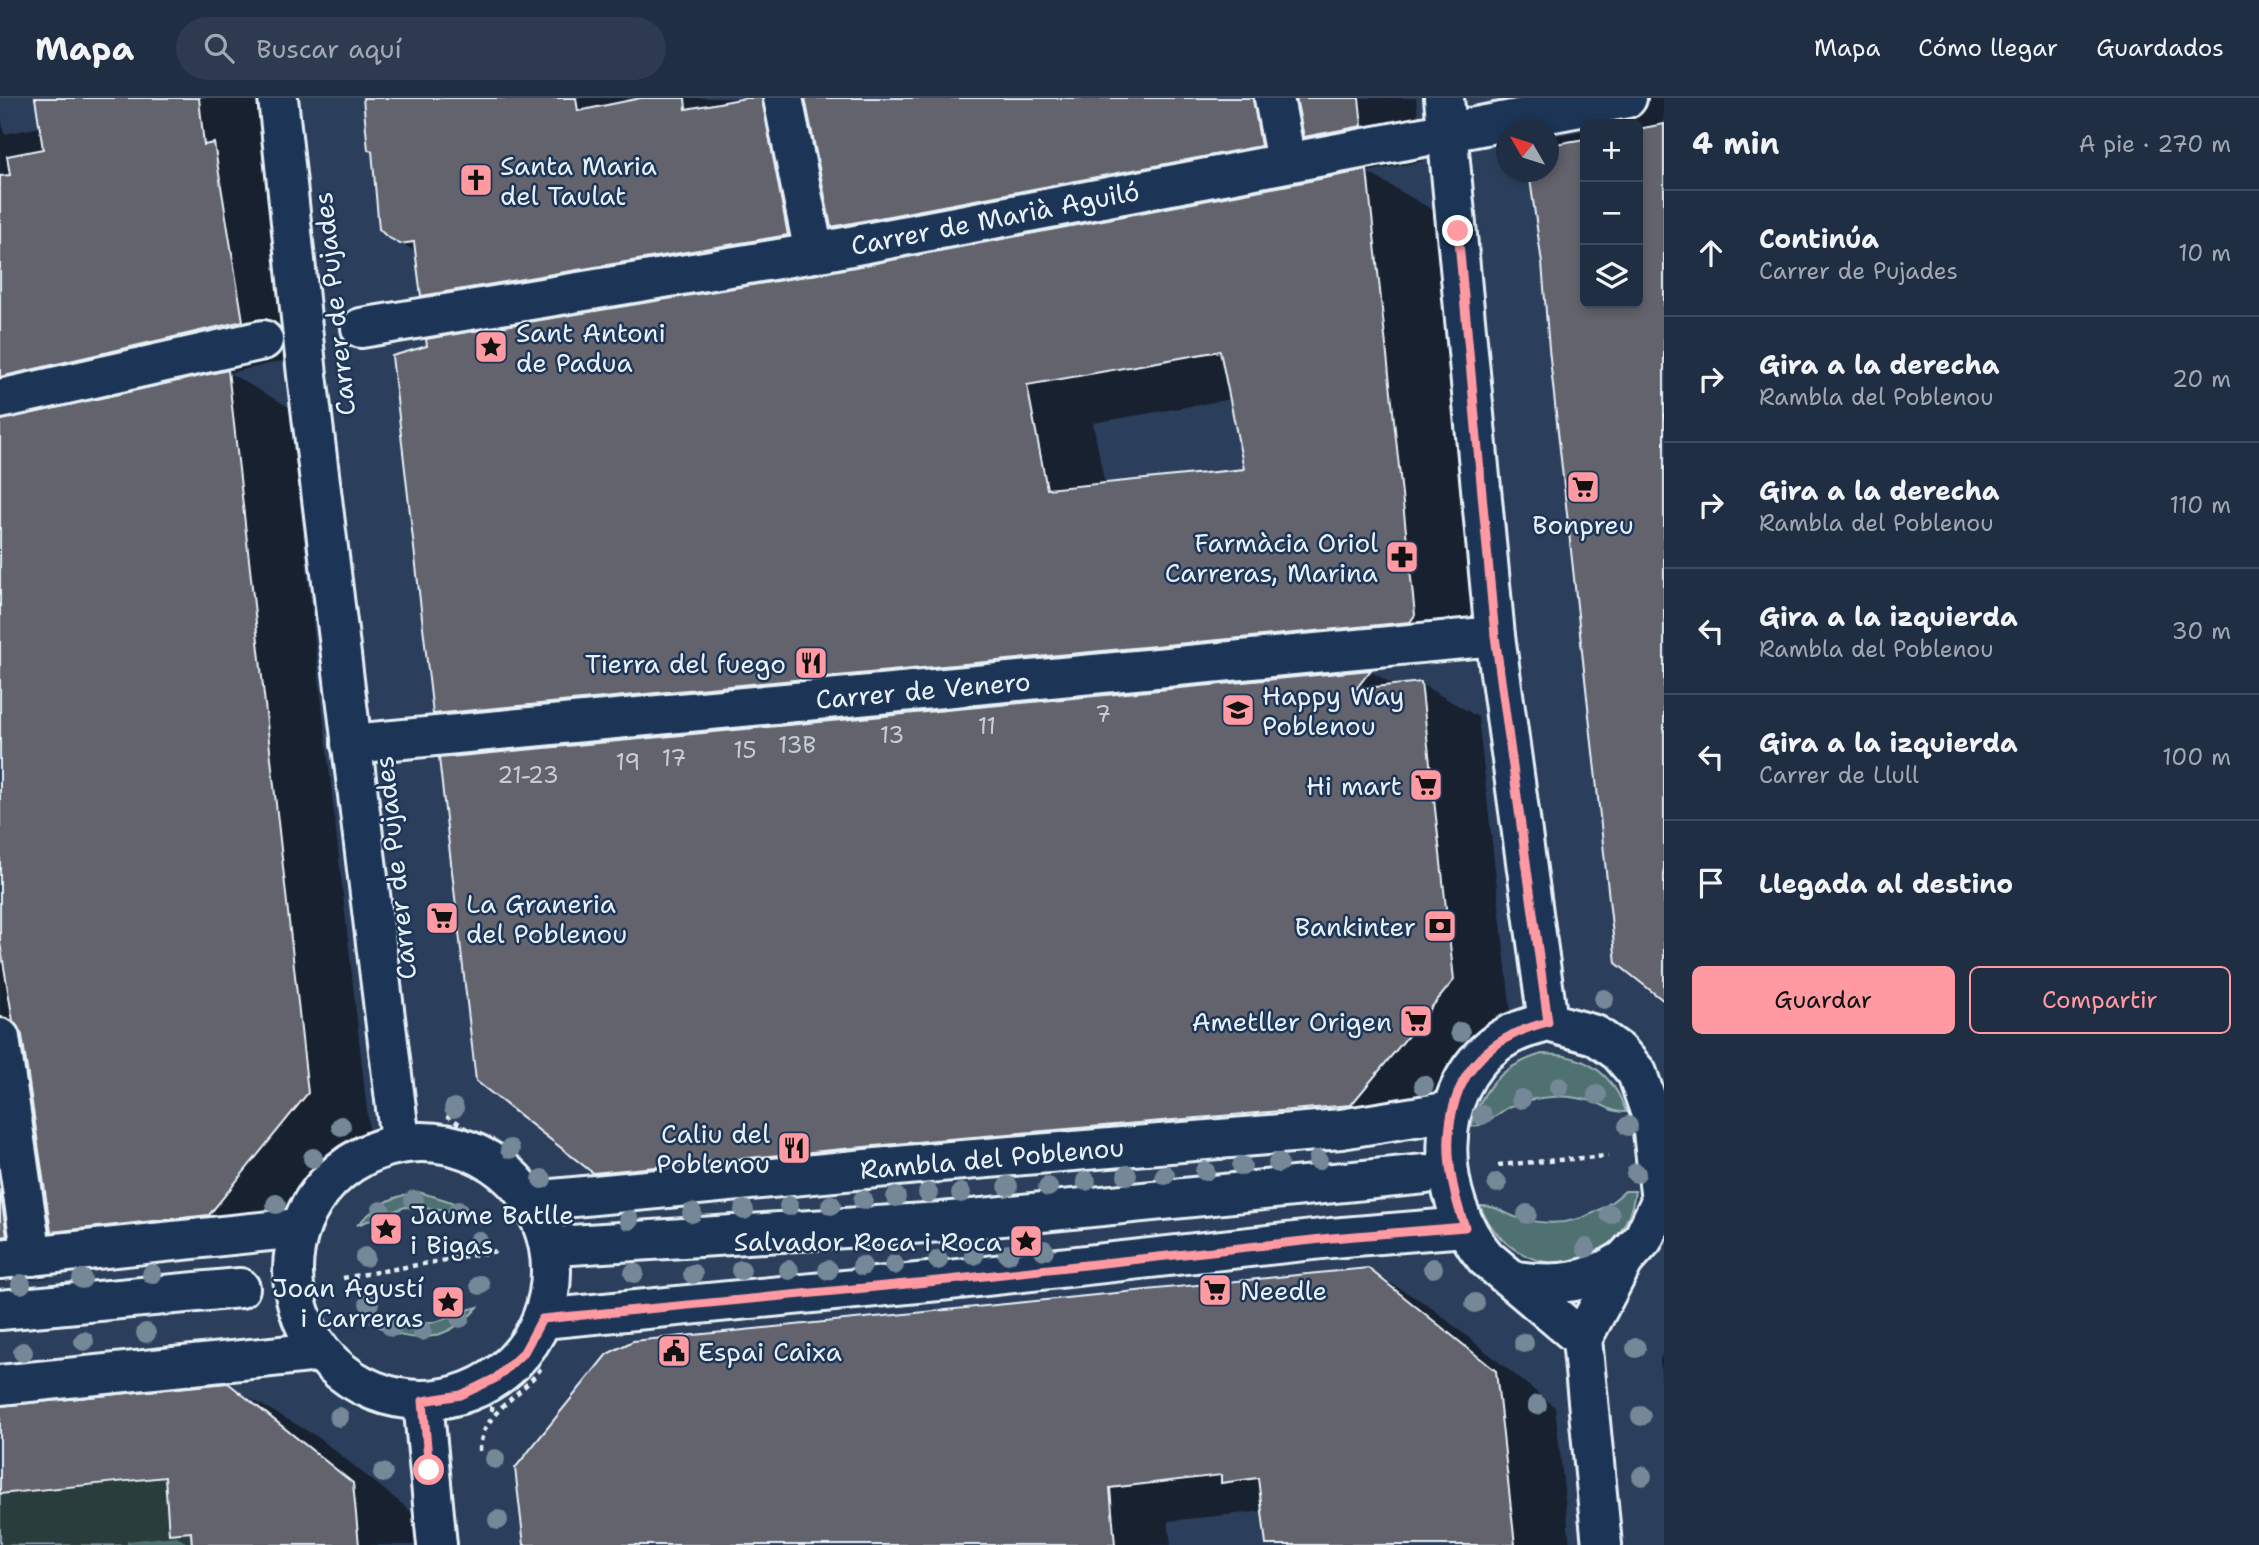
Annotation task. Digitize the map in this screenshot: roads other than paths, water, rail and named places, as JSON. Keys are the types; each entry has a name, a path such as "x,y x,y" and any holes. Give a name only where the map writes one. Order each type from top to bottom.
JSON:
{"street":[{"name":"Carrer de Pujades","path":"278,98 306,363 400,1141"},
{"path":"783,98 814,253"},
{"path":"1274,98 1286,162"},
{"name":"Carrer de Marià Aguiló","path":"361,328 814,253 1286,162 1446,114 1627,98"},
{"path":"1446,114 1495,636 1548,1022"},
{"path":"0,399 263,340"},
{"name":"Carrer de Venero","path":"351,744 1495,636"},
{"path":"1517,1281 1542,1285 1584,1280 1604,1273 1624,1260 1643,1240 1662,1200 1655,1095 1619,1052 1595,1035 1548,1022 1523,1028 1498,1042 1475,1065 1461,1086 1451,1111 1449,1170 1453,1194 1473,1242 1486,1258 1517,1281 1581,1339"},
{"path":"0,1038 16,1257 299,1228"},
{"name":"Rambla del Poblenou","path":"544,1201 939,1162 1341,1129 1451,1111"},
{"path":"556,1318 549,1247 543,1225 544,1201 453,1129 400,1141 360,1156 323,1186 299,1228 293,1252 293,1282 300,1317 319,1352 348,1379 384,1396 423,1401 461,1395 496,1378 556,1318 962,1279 1339,1237 1465,1227"},
{"path":"570,1245 942,1222 1425,1174"},
{"path":"1602,1545 1581,1339 1624,1260"},
{"path":"0,1310 240,1288"},
{"path":"0,1385 319,1352"},
{"path":"423,1401 437,1545"}],"place":[{"name":"Santa Maria del Taulat","path":"476,180"},
{"name":"Sant Antoni de Padua","path":"491,347"},
{"name":"Bonpreu","path":"1583,487"},
{"name":"Farmàcia Oriol Carreras, Marina","path":"1402,557"},
{"name":"Tierra del fuego","path":"811,663"},
{"name":"Happy Way Poblenou","path":"1238,710"},
{"name":"Hi mart","path":"1426,785"},
{"name":"La Graneria del Poblenou","path":"442,918"},
{"name":"Bankinter","path":"1440,926"},
{"name":"Ametller Origen","path":"1416,1021"},
{"name":"Caliu del Poblenou","path":"794,1148"},
{"name":"Jaume Batlle i Bigas","path":"386,1229"},
{"name":"Salvador Roca i Roca","path":"1026,1241"},
{"name":"Needle","path":"1215,1290"},
{"name":"Joan Agustí i Carreras","path":"448,1302"},
{"name":"Espai Caixa","path":"674,1351"}]}
